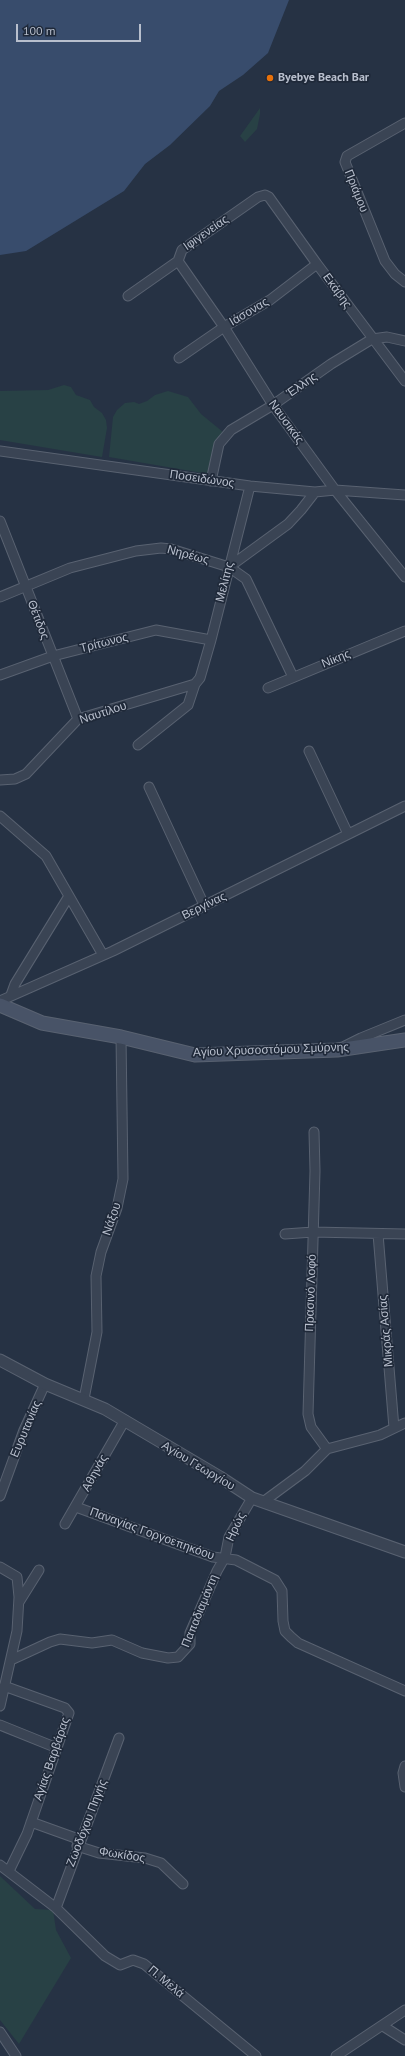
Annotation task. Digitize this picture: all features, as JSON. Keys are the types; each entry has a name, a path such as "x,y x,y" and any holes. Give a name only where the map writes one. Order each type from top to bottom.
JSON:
{"main road":[{"name":"Αγίου Χρυσοστόμου Σμύρνης","path":"0,1005 42,1023 121,1037 195,1055 337,1050 405,1040"}],"street":[{"name":"Πριάμου","path":"405,122 348,156 345,162 385,261 395,274 405,282"},
{"name":"Ιφιγενείας","path":"128,296 178,261 182,250 258,197 265,195 273,199"},
{"name":"Εκάβης","path":"273,199 317,264 405,381"},
{"name":"Ναυσικάς","path":"178,261 224,327 273,405 335,490 405,577"},
{"name":"Ιάσονας","path":"179,358 224,327 270,300 317,264"},
{"name":"Έλλης","path":"211,480 219,444 224,435 273,405 331,364 372,339 387,337 405,341"},
{"name":"Ποσειδώνος","path":"0,451 250,486 315,492 335,490 405,496"},
{"name":"Μελίτης","path":"138,745 188,705 210,640 250,486"},
{"path":"229,567 288,524 315,492"},
{"name":"Θέτιδος","path":"0,521 78,719"},
{"name":"Νηρέως","path":"0,597 70,568 136,551 161,548 200,557 229,567 247,580 293,677"},
{"name":"Τρίτωνος","path":"0,675 52,656 157,630 210,640"},
{"name":"Νίκης","path":"268,688 405,631"},
{"name":"Ναυτίλου","path":"0,780 15,779 26,774 78,719 197,681"},
{"path":"309,751 348,834"},
{"path":"149,787 204,905"},
{"name":"Βεργίνας","path":"0,1001 10,995 103,955 405,806"},
{"path":"0,816 46,856 103,955"},
{"path":"10,995 15,984 69,896"},
{"path":"337,1050 361,1038 405,1020"},
{"name":"Νάξου","path":"84,1399 97,1332 96,1276 101,1252 117,1208 123,1179 121,1037"},
{"name":"Πρασινό Λοφό","path":"314,1132 308,1414 311,1427 327,1449"},
{"path":"285,1234 313,1232 405,1234"},
{"name":"Μικράς Ασίας","path":"378,1234 394,1428"},
{"name":"Αγίου Γεωργίου","path":"0,1360 45,1384 84,1399 125,1420 252,1498 405,1552"},
{"name":"Ευρυτανίας","path":"0,1496 24,1430 45,1384"},
{"name":"Αθηνάς","path":"65,1524 125,1420"},
{"path":"263,1502 305,1471 327,1449 380,1435 405,1423"},
{"name":"Ηρώς","path":"225,1557 229,1537 252,1498"},
{"name":"Παναγίας Γοργοεπηκόου","path":"76,1507 212,1557 225,1557 236,1560 275,1580 282,1591 283,1621 285,1631 298,1643 405,1691"},
{"name":"Παπαδιαμάντη","path":"11,1660 60,1639 92,1642 112,1640 142,1653 168,1658 178,1657 190,1644 190,1633 217,1571 225,1557"},
{"path":"0,1567 17,1577 18,1603 18,1630 11,1660 4,1674 4,1686 0,1706"},
{"path":"18,1603 39,1570"},
{"name":"Αγίας Βαρβάρας","path":"4,1686 67,1709 68,1716 27,1834 9,1871"},
{"path":"0,1725 57,1748"},
{"name":"Ζωοδόχου Πηγής","path":"56,1908 119,1738"},
{"path":"405,1766 403,1773 405,1787"},
{"name":"Φωκίδος","path":"31,1822 99,1853 145,1858 161,1863 182,1884"},
{"name":"Π. Μελά","path":"0,1865 56,1908 105,1956 120,1965 133,1960 144,1964 256,2056"},
{"path":"342,2055 405,2010"},
{"path":"383,2026 405,2040"},
{"path":"0,2032 16,2056"}],"green space":[{"path":"260,108 257,129 245,142 240,136"},
{"path":"64,385 71,387 76,395 90,400 94,407 102,413 106,420 107,428 102,457 0,440 0,391 48,390"},
{"path":"168,391 188,397 201,414 223,432 213,448 208,474 109,457 113,417 117,410 125,403 134,402 139,404 147,401 155,395"},
{"path":"0,1876 35,1909 53,1910 56,1930 71,1958 19,2044 0,2020"}],"water":[{"path":"0,0 289,0 268,53 243,75 219,91 210,106 170,145 145,164 124,191 26,251 0,255"}],"place":[{"name":"Byebye Beach Bar","path":"270,78"}]}
